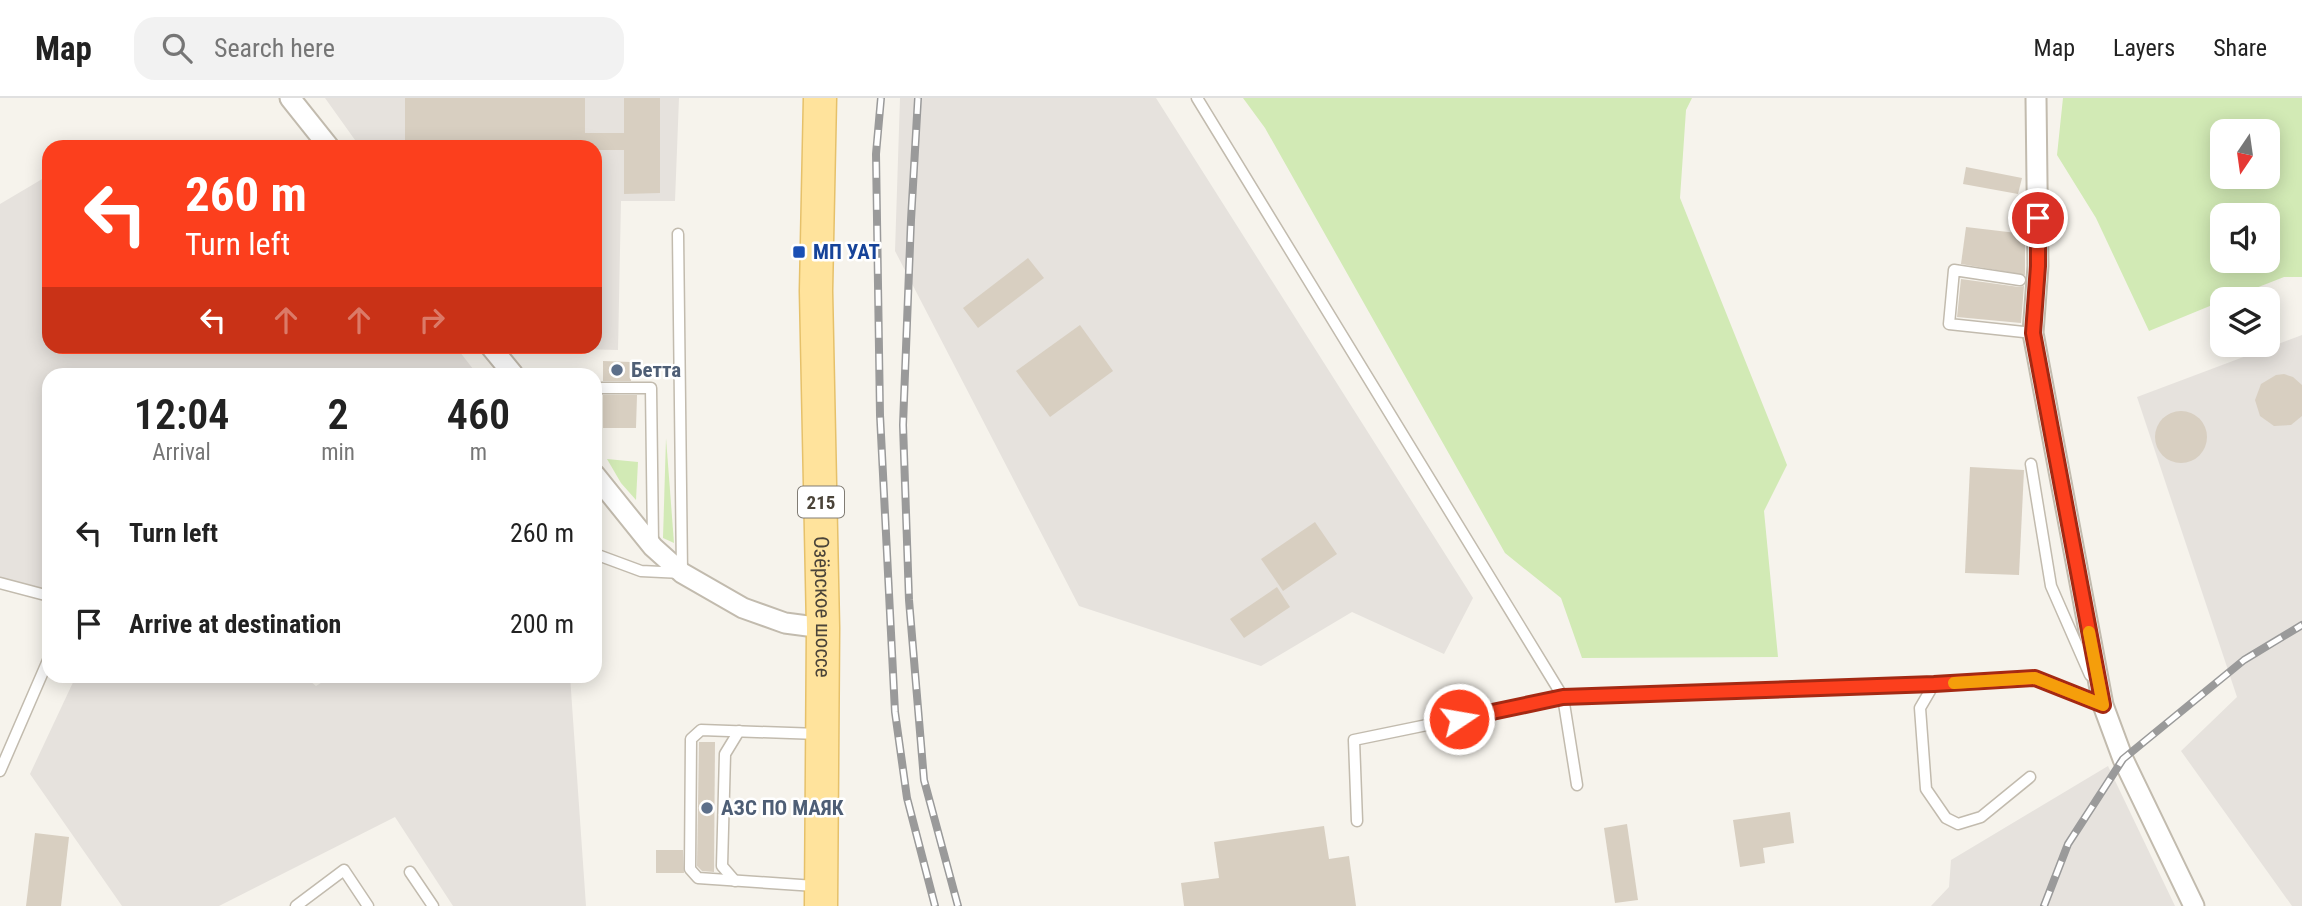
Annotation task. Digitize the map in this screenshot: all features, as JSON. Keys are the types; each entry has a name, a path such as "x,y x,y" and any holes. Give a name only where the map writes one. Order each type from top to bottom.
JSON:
{"main road":[{"name":"Озёрское шоссе","path":"820,98 816,291 823,628 821,896"}],"street":[{"path":"290,98 323,140"},
{"path":"2036,98 2038,266 2033,333 2103,705 2123,759 2194,906"},
{"path":"497,354 508,368"},
{"path":"602,484 653,547 682,573 743,608 785,623 823,628"}],"lane":[{"path":"1197,98 1563,697 1577,785"},
{"path":"602,556 641,570 682,573 678,234"},
{"path":"2020,280 1954,270 1950,324 2033,333"},
{"path":"602,388 651,388 653,547"},
{"path":"2031,464 2051,586 2103,705"},
{"path":"0,583 42,594"},
{"path":"0,771 42,674"},
{"path":"1357,821 1354,740 1563,697 2035,678 2103,705"},
{"path":"1934,684 1920,708 1926,789 1946,818 1958,824 1981,817 2030,777"},
{"path":"821,896 735,881 698,878 690,869 691,739 701,730 823,734"},
{"path":"735,881 722,866 725,754 738,731"},
{"path":"296,906 344,870 368,906"},
{"path":"410,872 433,906"}],"shaded area":[{"path":"325,98 679,98 675,201 621,201 618,350 602,350 602,140 355,140"},
{"path":"900,98 1156,98 1473,598 1444,654 1352,612 1261,666 1079,606 895,251"},
{"path":"42,179 42,354 461,354 472,368 42,368 42,595 0,587 0,204"},
{"path":"2302,335 2302,906 2292,906 2181,751 2237,697 2137,397 2243,357 2280,357 2280,343"},
{"path":"73,683 312,683 316,686 321,683 570,683 586,906 453,906 395,817 219,906 122,906 30,774"},
{"path":"2108,766 2175,906 1931,906 1949,887 1951,860"}],"green space":[{"path":"1243,98 1692,98 1686,110 1680,198 1787,465 1764,511 1778,657 1582,658 1561,598 1505,553 1265,128"},
{"path":"2063,98 2302,98 2302,277 2284,277 2259,287 2210,287 2210,306 2149,331 2096,218 2057,155"},
{"path":"666,438 674,543 663,538"},
{"path":"607,459 638,462 636,500 621,483"}],"building":[{"path":"405,98 585,98 585,133 624,133 624,98 660,98 660,193 624,194 624,150 602,150 602,140 405,140"},
{"path":"1966,167 2022,178 2018,194 1963,184"},
{"path":"1966,227 2025,234 2025,275 1961,264"},
{"path":"1028,258 1044,278 978,328 963,308"},
{"path":"1961,279 2024,286 2021,323 1957,317"},
{"path":"1080,325 1113,371 1050,417 1016,371"},
{"name":"Бетта","path":"603,361 631,362 631,381 603,381"},
{"path":"2276,375 2293,377 2302,385 2302,416 2291,425 2274,426 2260,416 2255,400 2261,384"},
{"path":"603,395 637,395 636,428 603,428"},
{"path":"2181,411 2191,413 2199,419 2205,427 2205,447 2199,455 2191,461 2181,463 2171,461 2163,455 2157,447 2155,437 2157,427 2163,419 2171,413"},
{"path":"1970,467 2024,470 2019,575 1965,573"},
{"path":"1315,522 1337,554 1283,591 1261,559"},
{"path":"1277,587 1290,607 1244,638 1230,619"},
{"name":"АЗС ПО МАЯК","path":"699,742 715,742 714,872 702,871 697,866"},
{"path":"1790,812 1794,843 1763,848 1765,863 1740,867 1733,820"},
{"path":"1627,824 1638,900 1615,903 1604,828"},
{"path":"1324,826 1329,859 1349,856 1356,906 1184,906 1181,883 1219,878 1214,842"},
{"path":"35,833 69,837 61,906 26,906"},
{"path":"656,850 683,850 684,873 656,873"}],"railway":[{"path":"881,98 876,154 880,415 895,712 907,798 935,906"},
{"path":"918,98 903,425 909,600 924,780 958,906"},
{"path":"2044,906 2068,844 2123,759 2244,660 2302,625"}],"slow traffic":[{"path":"1954,683 2035,678 2103,705 2089,632"}],"place":[{"name":"МП УАТ","path":"799,252"},
{"name":"Бетта","path":"617,370"},
{"name":"АЗС ПО МАЯК","path":"707,808"}],"route":[{"path":"1459,719 1563,697 2035,678 2103,705 2033,333 2038,218"}]}
